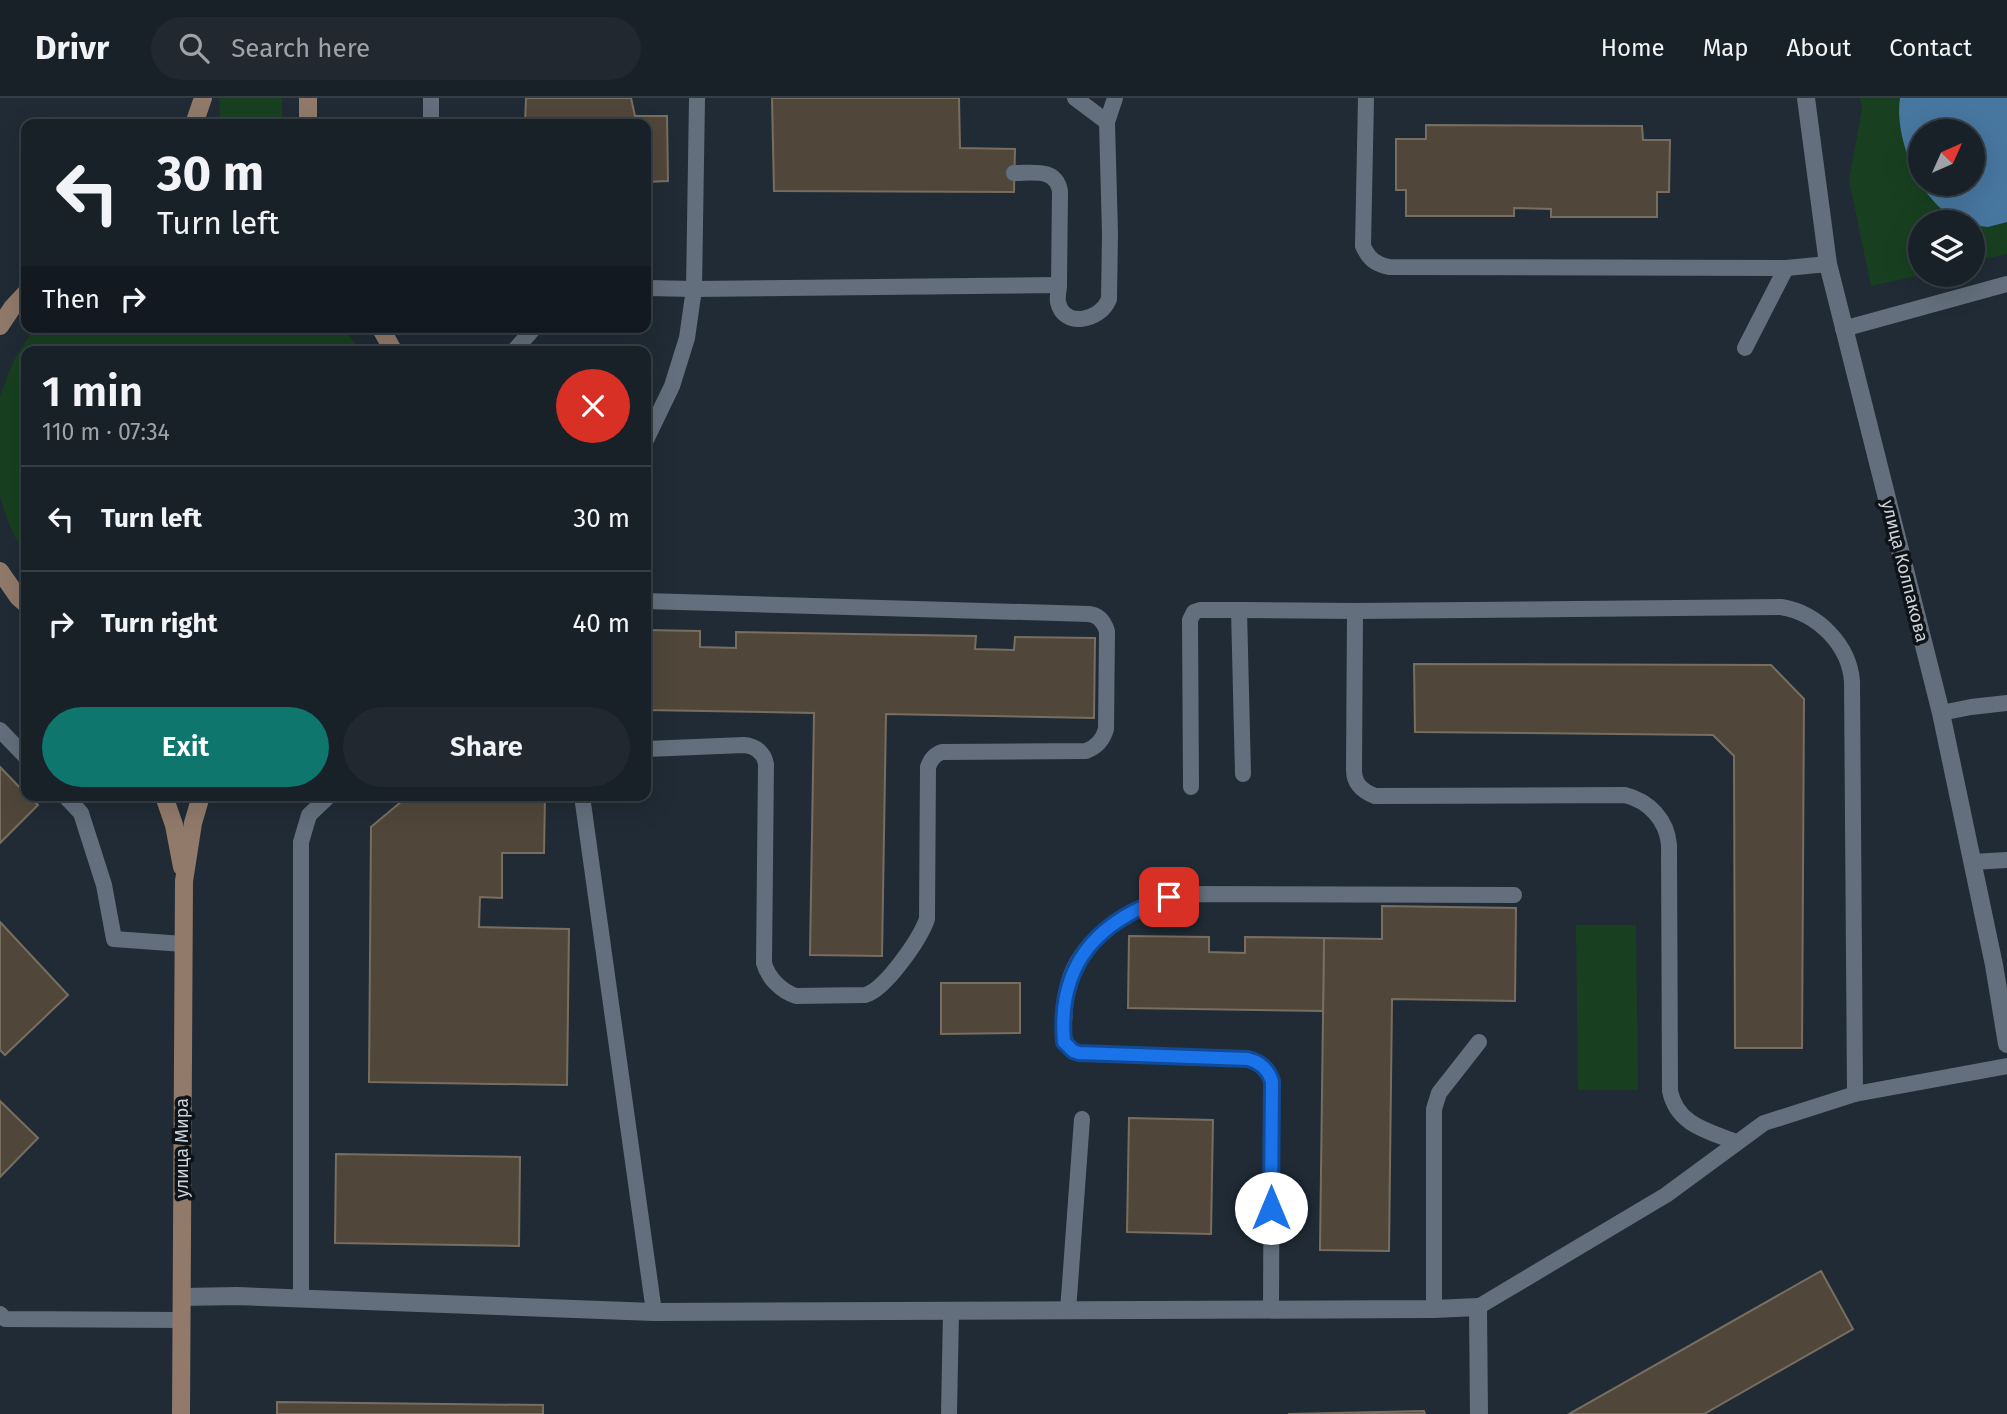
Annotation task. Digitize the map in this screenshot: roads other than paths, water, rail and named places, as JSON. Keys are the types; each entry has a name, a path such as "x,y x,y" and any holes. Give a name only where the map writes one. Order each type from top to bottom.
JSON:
{"main road":[{"path":"196,119 203,98"},
{"path":"308,98 308,119"},
{"path":"0,326 6,314 21,298"},
{"path":"0,570 21,600"},
{"path":"0,580 21,600"},
{"name":"улица Мира","path":"166,801 174,825 184,881"},
{"name":"улица Мира","path":"181,1414 184,881 200,801"}],"street":[{"name":"улица Колпакова","path":"1806,98 1828,264 1941,713 1972,862 2001,964 2007,1044"},
{"path":"182,1297 654,1312 1478,1307 1479,1414"}],"lane":[{"path":"431,98 431,119"},
{"path":"651,430 672,386 682,357 694,289 697,98"},
{"path":"1075,98 1107,122"},
{"path":"1014,173 1050,175 1059,184 1058,303 1072,318 1091,318 1106,306 1109,299 1107,122 1115,98"},
{"path":"1366,98 1363,246 1372,261 1380,265 1786,268 1828,264"},
{"path":"1745,348 1786,268"},
{"path":"1843,329 2007,284"},
{"path":"651,288 1059,285"},
{"path":"651,601 1089,614 1100,619 1107,631 1106,729 1104,736 1093,748 1086,751 942,752 930,760 927,919 919,936 886,981 865,995 796,996 780,987 766,970 766,764 761,753 744,745 651,749"},
{"path":"1191,787 1191,616 1196,610 1793,609 1829,632 1851,669 1855,1094"},
{"path":"1240,610 1243,774"},
{"path":"1355,611 1353,770 1354,777 1364,792 1375,796 1625,795 1646,805 1665,827 1669,845 1672,1103 1686,1120 1736,1142"},
{"path":"1941,713 1971,706 2007,703"},
{"path":"0,730 21,752"},
{"path":"70,801 81,813 104,885 114,939 183,944"},
{"path":"301,1299 301,842 309,815 324,801"},
{"path":"583,801 654,1312"},
{"path":"1972,862 2007,860"},
{"path":"1271,1310 1270,1075 1260,1063 1248,1059 1073,1051 1064,1042 1063,1033 1067,986 1073,971 1085,951 1123,917 1146,904 1169,897 1188,894 1514,895"},
{"path":"1434,1309 1434,1109 1440,1093 1479,1042"},
{"path":"1478,1307 1667,1195 1755,1128 1773,1119 1855,1094 2007,1066"},
{"path":"1068,1311 1082,1119"},
{"path":"949,1414 951,1312"},
{"path":"0,1314 5,1319 182,1320"}],"water":[{"path":"1900,98 2007,98 2007,222 1985,227 1985,210 1942,210 1930,196 1985,196 1985,119 1908,119 1908,156 1903,141"}]}
